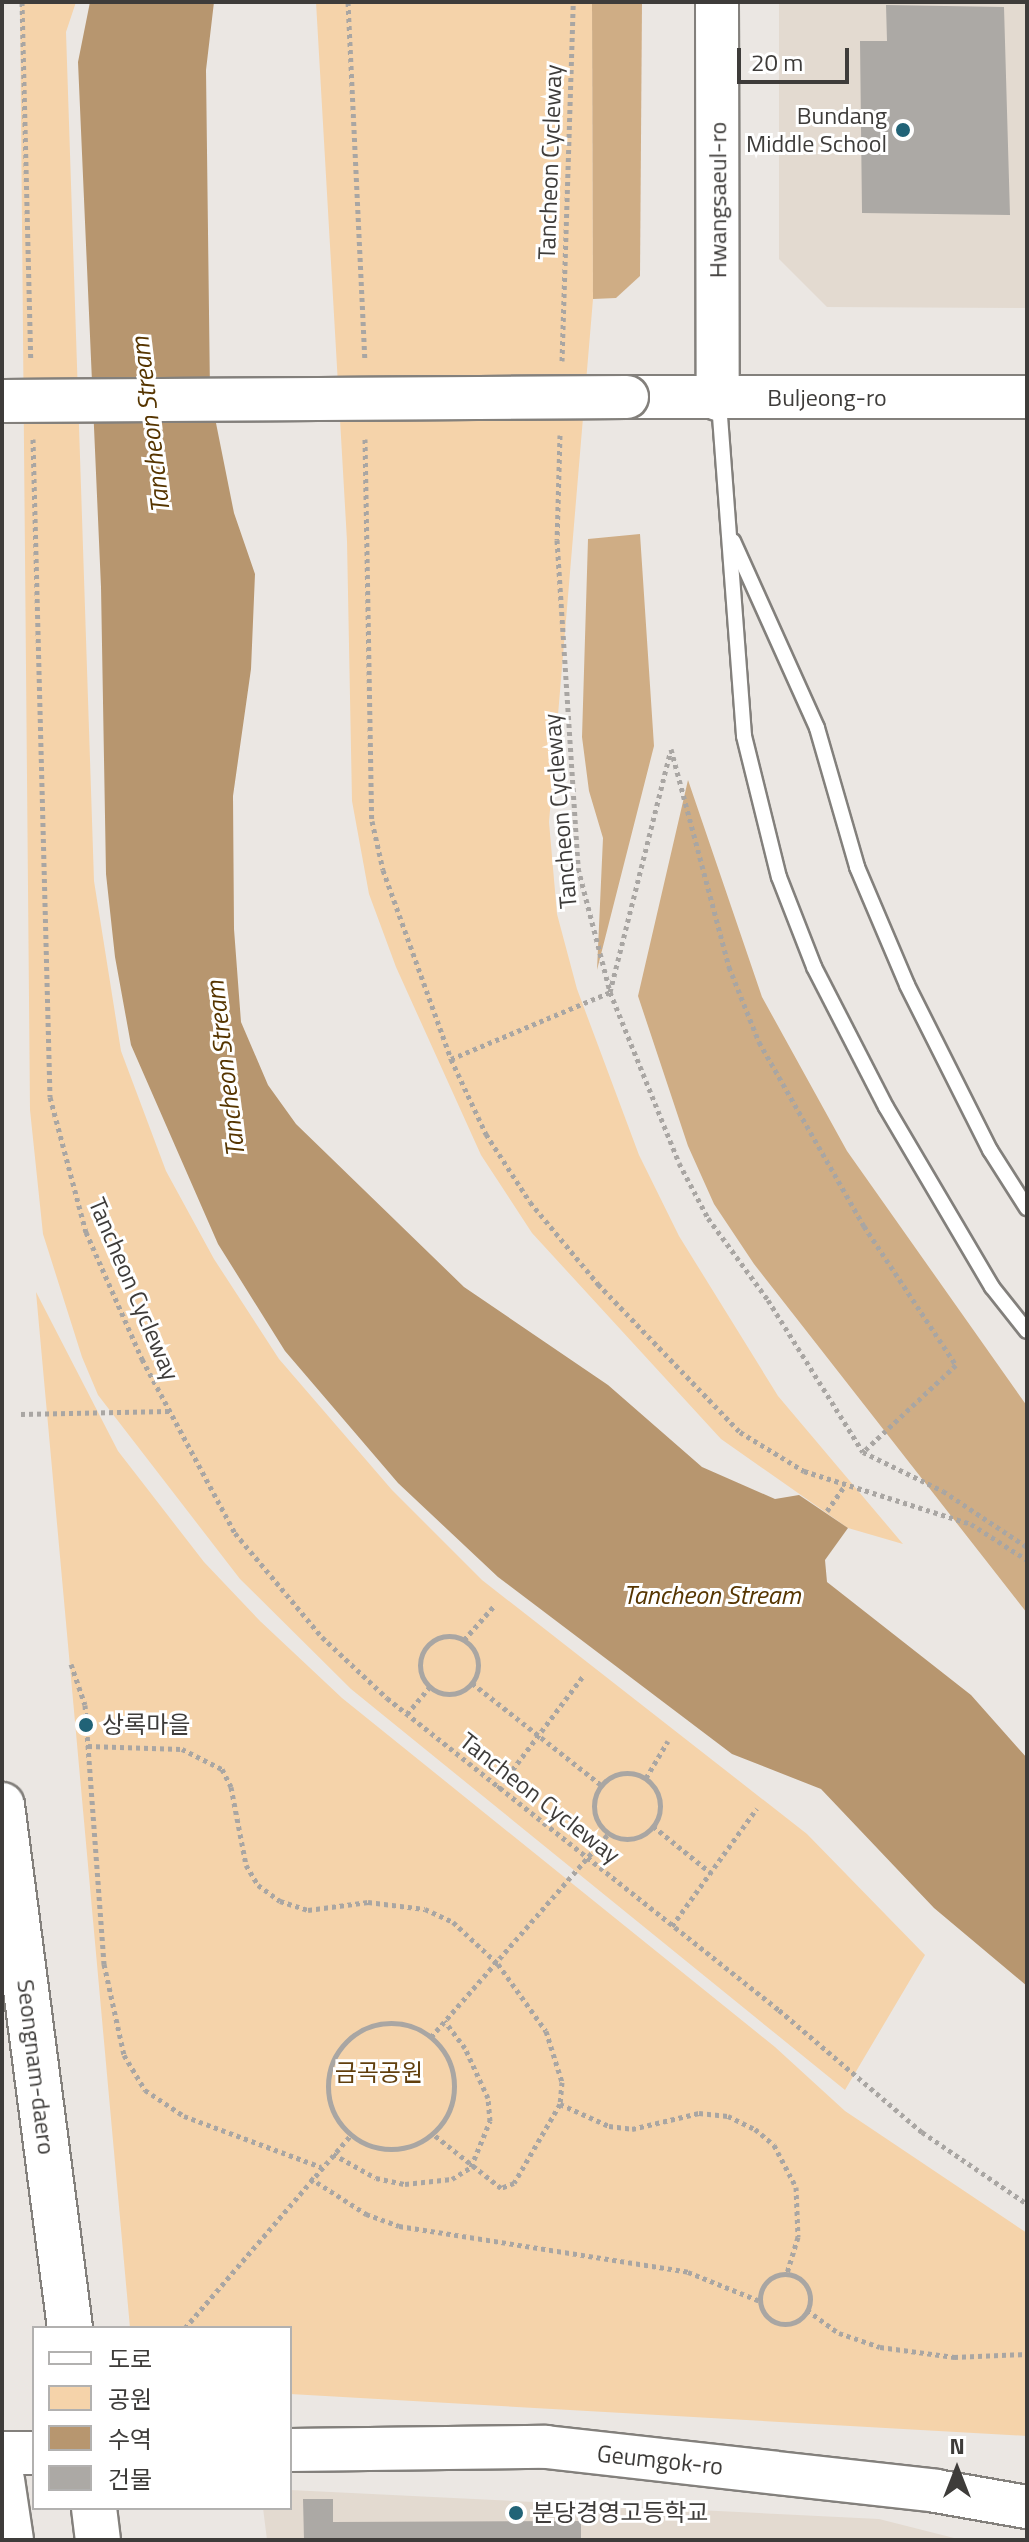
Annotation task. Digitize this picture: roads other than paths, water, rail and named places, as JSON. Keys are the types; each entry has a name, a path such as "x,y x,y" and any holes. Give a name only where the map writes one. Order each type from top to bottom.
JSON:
{"main road":[{"name":"Hwangsaeul-ro","path":"717,2 718,399"},
{"name":"Buljeong-ro","path":"2,401 1027,397"},
{"name":"Seongnam-daero","path":"2,1805 70,2326"},
{"name":"Geumgok-ro","path":"292,2450 546,2447 936,2491 1027,2507"},
{"path":"2,2453 32,2453"},
{"path":"2,2480 11,2540"},
{"path":"94,2510 98,2540"}],"lane":[{"path":"718,399 744,736 779,877 814,967 886,1107 992,1287 1027,1331"},
{"path":"729,532 817,728 857,867 907,985 983,1137 1027,1208"}],"water":[{"name":"Tancheon Stream","path":"90,2 214,2 206,70 210,393 234,513 255,574 251,669 233,796 234,929 241,1022 268,1085 296,1124 464,1287 608,1385 702,1467 775,1499 799,1495 848,1528 825,1560 827,1582 971,1695 1027,1758 1027,1986 934,1908 821,1789 732,1754 498,1577 398,1483 285,1351 218,1244 131,1045 115,957 106,874 101,587 78,62"}],"place":[{"name":"Bundang Middle School","path":"903,130"},
{"name":"상록마을","path":"86,1725"},
{"name":"분당경영고등학교","path":"516,2513"}],"park label":[{"name":"금곡공원","path":"379,2073"}]}
